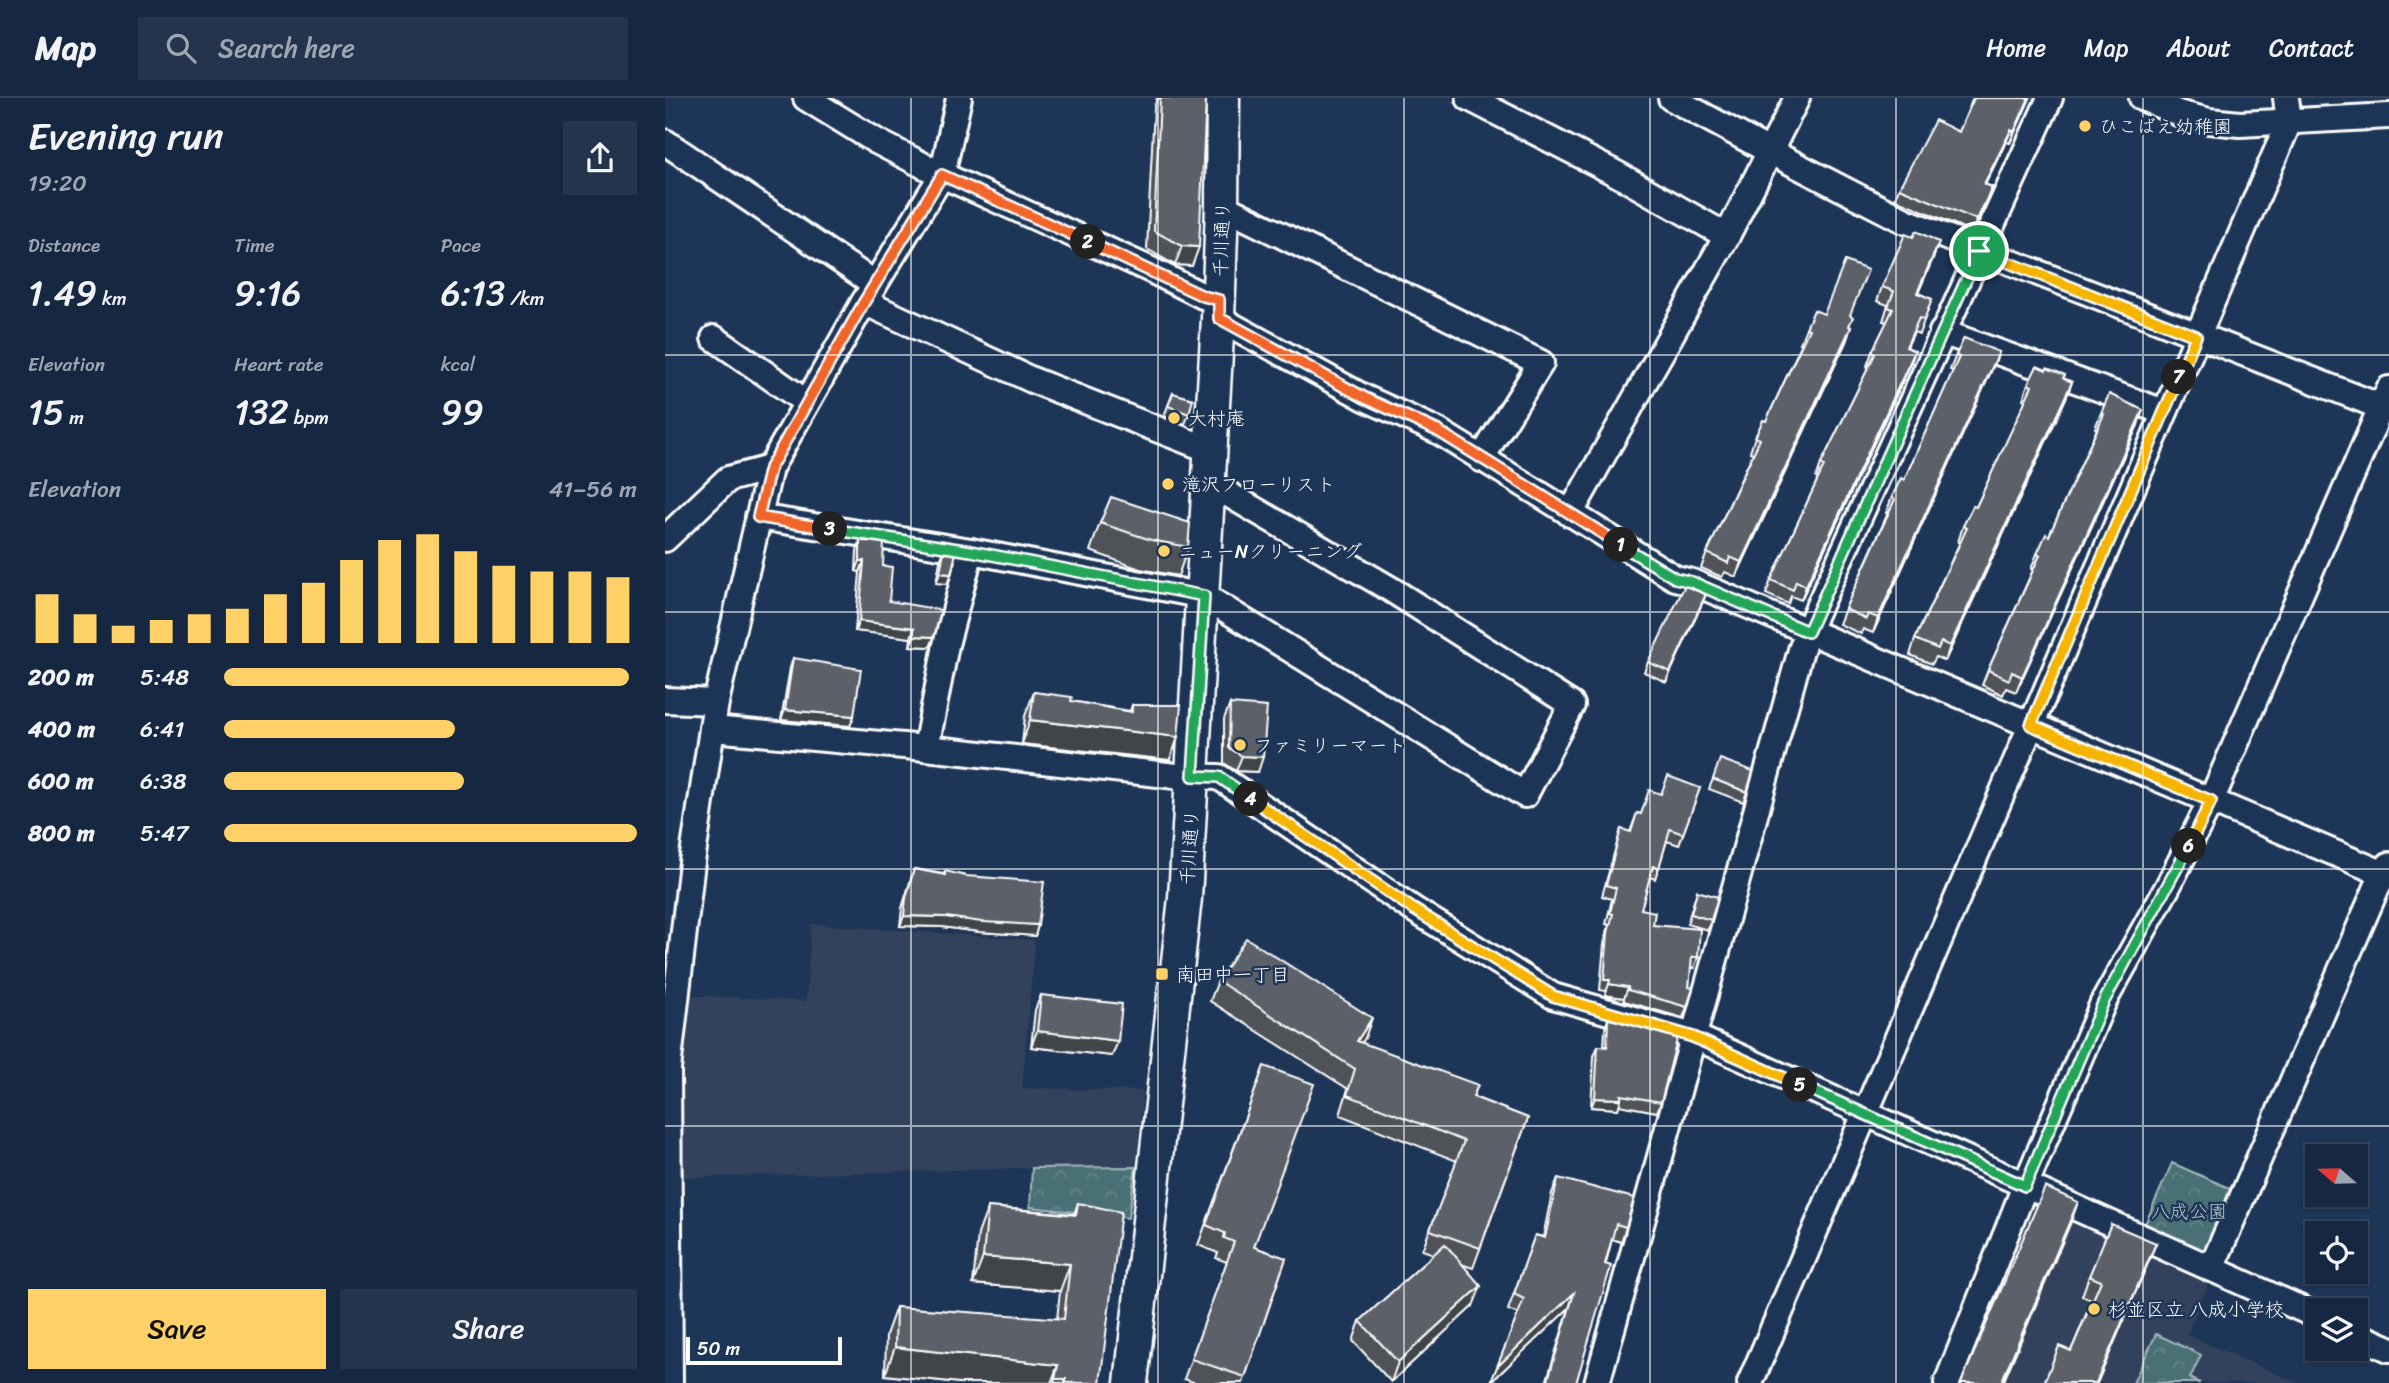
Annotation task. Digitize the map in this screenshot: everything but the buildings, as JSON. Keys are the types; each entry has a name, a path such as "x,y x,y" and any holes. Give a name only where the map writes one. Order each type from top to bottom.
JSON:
{"main road":[{"name":"千川通り","path":"1131,1383 1185,898 1219,309 1223,98"}],"street":[{"path":"806,98 876,141 942,175 1203,296 1219,309 1365,398 1438,431 1675,578 1692,582 2211,801 2387,872 2211,1269"},
{"path":"670,1383 667,1121 669,1025 716,702 770,468 869,293 942,175 959,98"},
{"path":"1469,98 1617,174 1727,236"},
{"path":"1671,98 1905,221 2196,336 2386,402 2211,801 2167,888 2103,1003 2025,1186 1947,1383"},
{"path":"1570,513 1727,236 1797,98"},
{"path":"1597,1383 1778,730 1808,632 2050,98"},
{"path":"2142,98 2181,114 2209,121 2240,124 2288,110 2389,116"},
{"path":"1750,1383 2164,412 2288,110"},
{"path":"665,142 869,293 1032,380 1210,450"},
{"path":"1222,206 1541,363 1481,459"},
{"path":"1942,332 2164,412"},
{"path":"715,338 806,402"},
{"path":"665,539 728,479 770,468"},
{"path":"758,517 971,551 1204,596 1525,795 1572,705 1392,590 1209,483"},
{"path":"926,748 946,645 971,551"},
{"path":"665,700 716,702"},
{"path":"712,729 1219,777 1413,909 1553,996 1693,1037 2305,1312"},
{"path":"2368,1340 2389,1349"}],"shaded area":[{"path":"811,924 1035,940 1022,1088 1143,1091 1136,1167 673,1178 685,995 806,1001"},
{"name":"杉並区立 八成小学校","path":"2041,1204 2209,1282 2187,1335 2298,1383 1960,1383 2032,1208"}],"green space":[{"name":"八成公園","path":"2172,1163 2236,1191 2206,1259 2142,1231"},
{"path":"1136,1167 1128,1218 1030,1207 1032,1168"},
{"path":"2156,1334 2201,1355 2190,1378 2200,1383 2133,1383"}],"place":[{"name":"ひこばえ幼稚園","path":"2085,126"},
{"name":"大村庵","path":"1174,418"},
{"name":"滝沢フローリスト","path":"1168,484"},
{"name":"ニューNクリーニング","path":"1164,551"},
{"name":"ファミリーマート","path":"1240,745"},
{"name":"南田中一丁目","path":"1162,974"},
{"name":"杉並区立 八成小学校","path":"2094,1309"}],"route":[{"path":"942,175 1203,296 1219,300 1219,318 1365,398 1438,431 1675,578 1692,582 1808,632 1979,251 2196,336 2031,725 2211,801 2167,888 2103,1003 2025,1186 1693,1037 1553,996 1413,909 1219,777 1193,776 1204,596 971,551 758,517 770,468 815,385 942,175"}]}
